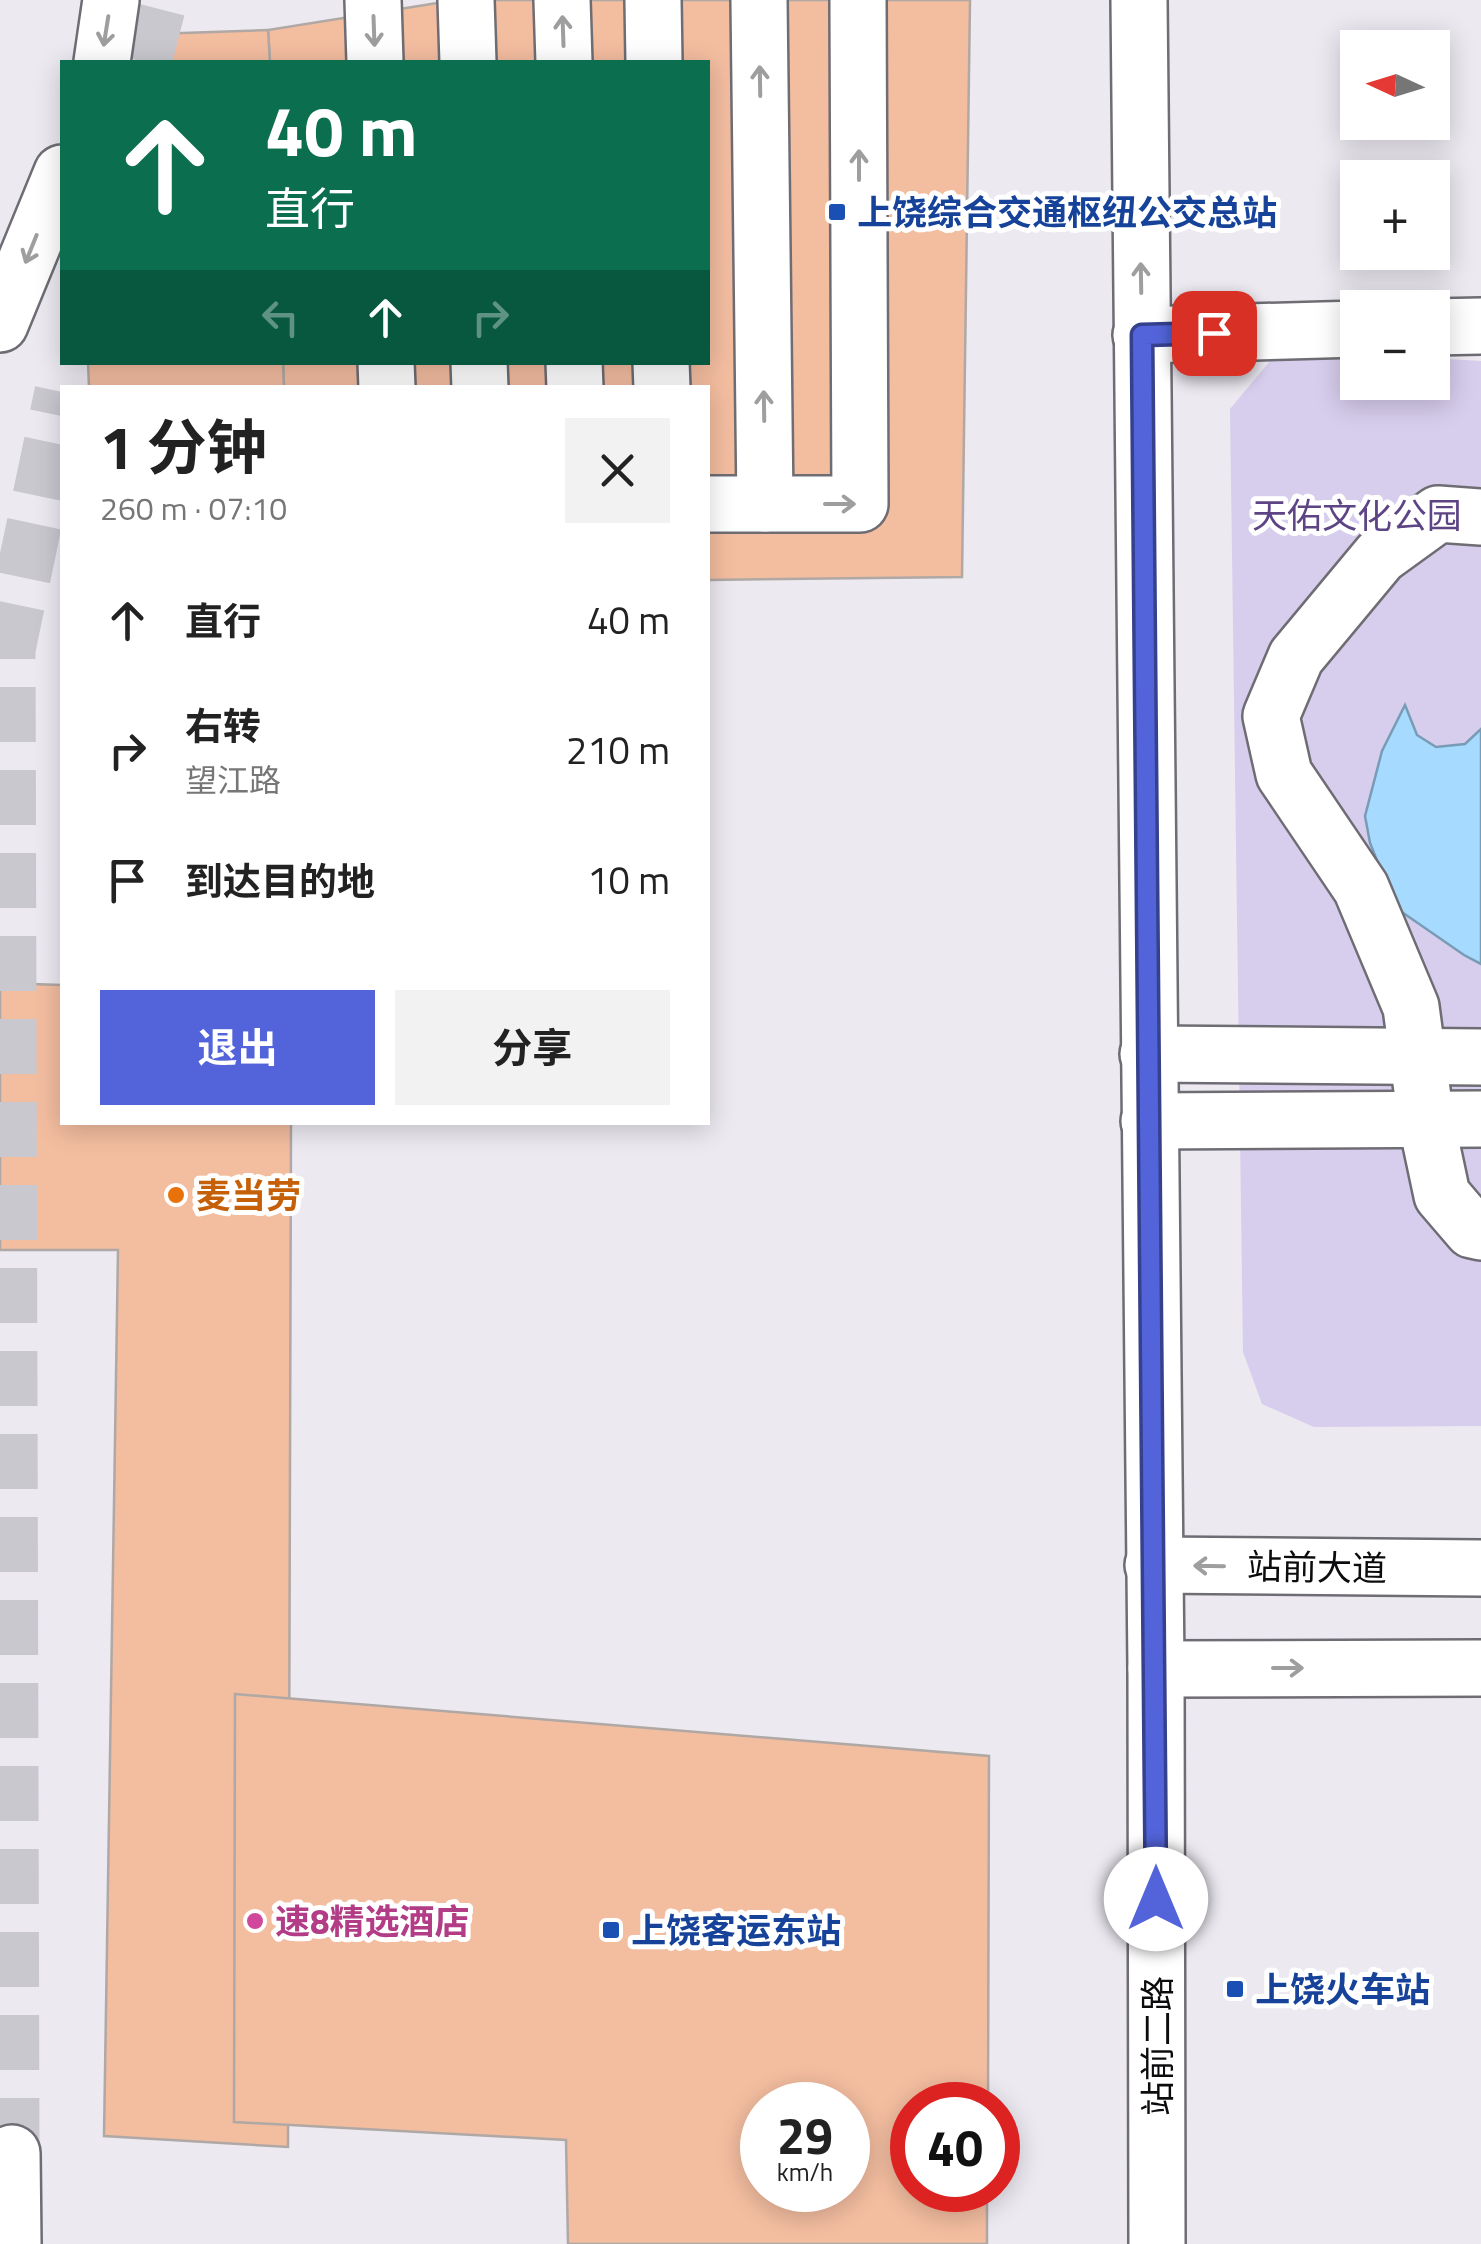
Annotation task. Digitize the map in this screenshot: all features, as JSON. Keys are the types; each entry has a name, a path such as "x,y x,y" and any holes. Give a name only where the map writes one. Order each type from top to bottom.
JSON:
{"street":[{"path":"102,60 111,0"},
{"path":"373,0 375,60"},
{"path":"466,0 468,60"},
{"path":"562,0 564,60"},
{"path":"653,0 654,60"},
{"path":"758,0 765,504"},
{"path":"710,504 860,504 858,0"},
{"name":"站前二路","path":"1138,0 1156,1668 1157,2244"},
{"path":"0,324 60,178"},
{"path":"1450,327 1481,326"},
{"path":"1142,335 1340,330"},
{"path":"1481,517 1438,514 1380,556 1296,657 1271,716 1284,774 1361,888 1411,1007 1426,1120 1442,1195 1472,1230 1481,1232"},
{"path":"1148,1054 1481,1056"},
{"path":"1149,1121 1481,1120"},
{"name":"站前大道","path":"1153,1565 1481,1568"},
{"path":"1156,1668 1481,1668"},
{"path":"12,2153 13,2244"}],"green space":[{"name":"天佑文化公园","path":"1279,350 1340,353 1340,400 1450,400 1450,359 1481,361 1481,1426 1314,1427 1262,1404 1243,1352 1230,409"}],"water":[{"path":"1405,705 1417,735 1436,747 1465,744 1481,729 1481,964 1396,908 1370,843 1365,816 1382,751"}],"building":[{"name":"上饶综合交通枢纽公交总站","path":"456,0 970,0 962,577 710,580 710,385 284,385 283,365 710,365 710,60 270,60 268,30"},
{"path":"268,30 270,60 142,60 154,34"},
{"path":"88,365 283,365 284,385 89,385"},
{"path":"0,983 60,985 60,1125 291,1125 288,2147 104,2136 118,1250 0,1250"},
{"name":"上饶客运东站","path":"235,1694 989,1756 988,2082 890,2082 890,2212 987,2212 987,2244 568,2244 566,2140 234,2122"}],"tunnel":[{"path":"145,60 160,0"},
{"path":"12,2153 8,649 60,402"}],"place":[{"name":"上饶综合交通枢纽公交总站","path":"837,212"},
{"name":"麦当劳","path":"176,1195"},
{"name":"速8精选酒店","path":"255,1921"},
{"name":"上饶客运东站","path":"611,1930"},
{"name":"上饶火车站","path":"1235,1989"}],"route":[{"path":"1156,1899 1142,335 1214,333"}]}
